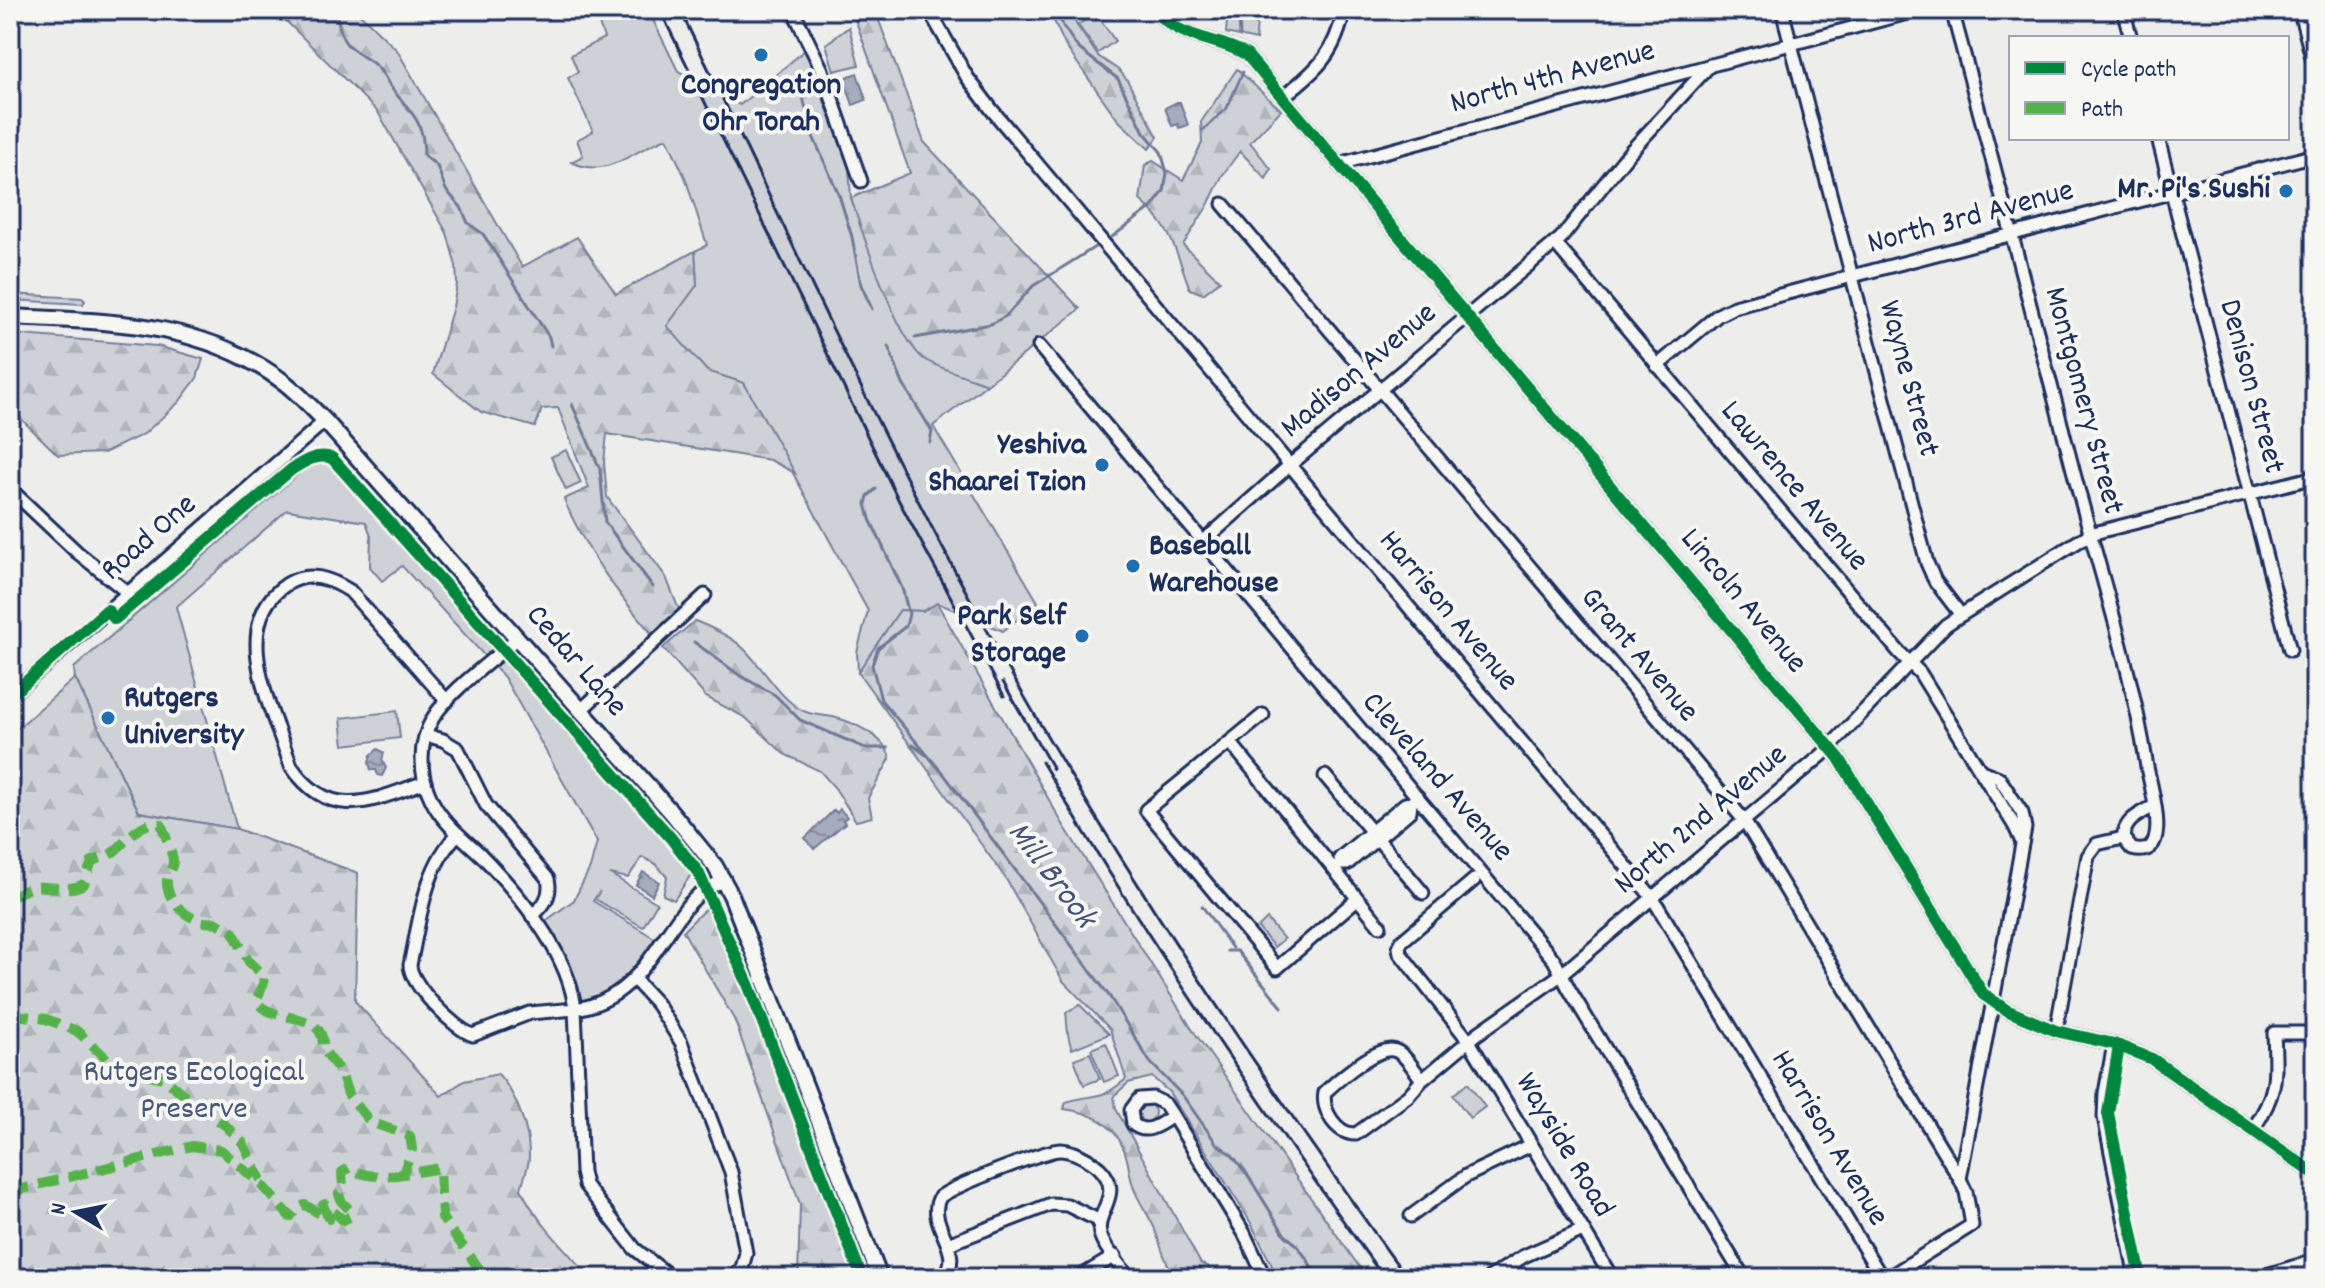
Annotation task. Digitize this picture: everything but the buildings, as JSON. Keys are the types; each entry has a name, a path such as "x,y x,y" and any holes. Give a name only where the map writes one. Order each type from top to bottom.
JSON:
{"main road":[{"path":"2302,10 2315,59"}],"street":[{"path":"793,10 822,70 861,181"},
{"name":"Harrison Avenue","path":"929,10 967,77 992,110 1652,897 1884,1278"},
{"name":"Lincoln Avenue","path":"1156,10 1174,28 1234,47 1247,55 1839,758 1983,994 2006,1010 2056,1031 2114,1044 2152,1059 2315,1174"},
{"path":"1283,97 1327,57 1339,32 1344,10"},
{"name":"Wayne Street","path":"1782,10 1927,563 1935,581 1961,615"},
{"name":"North 4th Avenue","path":"1339,164 1919,10"},
{"name":"Montgomery Street","path":"1952,10 2137,701 2157,832 2155,844 2138,851 2127,845 2123,838"},
{"path":"2123,10 2130,36"},
{"name":"Madison Avenue","path":"1204,541 1555,243 1629,153 1710,65"},
{"name":"Denison Street","path":"2159,140 2290,650"},
{"name":"North 3rd Avenue","path":"1657,366 1718,315 1734,307 2315,155"},
{"name":"Grant Avenue","path":"1223,204 1743,819 1960,1179"},
{"name":"Lawrence Avenue","path":"1555,243 1920,673 1981,771 1999,778 2022,813 2025,828 2020,866 1960,1179 1966,1192 1972,1225 1884,1278"},
{"name":"Cedar Lane","path":"10,317 131,324 210,341 254,362 287,384 325,421 672,813 724,879 880,1278"},
{"name":"Cleveland Avenue","path":"1039,346 1204,541 1415,800 1491,882 1554,960 1744,1278"},
{"name":"Road One","path":"11,694 325,421"},
{"name":"North 2nd Avenue","path":"1422,1080 1399,1052 1393,1049 1378,1051 1325,1092 1323,1104 1345,1134 1356,1134 1408,1096 1422,1080 1469,1041 1562,974 1829,747 1946,625 1961,615 2090,534 2315,477"},
{"path":"10,489 77,552 128,593"},
{"path":"425,782 368,803 345,804 319,794 299,777 291,766 258,665 256,636 263,612 276,593 296,579 306,576 330,580 350,591 447,701"},
{"path":"580,711 705,595"},
{"path":"517,638 447,701 434,717 426,735 422,761 425,782 432,800 458,834 482,856 532,916 563,962 575,1009 585,1185 635,1249 672,1278"},
{"path":"1263,715 1146,810 1277,968 1357,899"},
{"path":"426,735 443,740 464,756 486,805 548,879 549,894 532,916"},
{"path":"1230,742 1339,867 1357,899 1380,926"},
{"path":"1325,776 1423,893"},
{"path":"1339,867 1340,858 1375,835 1405,804 1415,800"},
{"path":"2056,1031 2088,856 2097,844 2123,838 2128,822 2154,806"},
{"path":"458,834 442,851 433,868 410,965 413,979 455,1027 473,1035 530,1013 575,1009 622,991 688,905 724,879"},
{"name":"Wayside Road","path":"1474,880 1402,941 1400,953 1469,1041 1612,1278"},
{"path":"634,979 657,1004 681,1042 731,1172 746,1253 742,1268 733,1278"},
{"path":"2253,1129 2267,1108 2273,1091 2276,1071 2274,1033 2315,1033"},
{"path":"2114,1044 2104,1117 2136,1278"},
{"path":"1173,1116 1244,1233 1265,1278"},
{"path":"1411,1216 1466,1176 1531,1145"},
{"path":"942,1278 952,1263 935,1213 940,1197 1053,1150 1069,1151 1094,1163 1103,1172 1110,1199 1100,1221 1102,1238 1129,1278"},
{"path":"948,1244 1051,1204 1068,1206 1100,1221"},
{"path":"1489,1278 1524,1256 1583,1230"},
{"path":"1078,1278 1115,1256"},
{"path":"2261,1278 2315,1262"}],"green space":[{"path":"275,10 356,10 397,50 522,267 577,237 616,294 695,251 697,285 667,326 707,371 744,383 795,473 770,460 607,434 604,462 607,497 666,577 679,610 652,634 602,570 564,499 589,488 558,408 542,409 535,427 481,412 433,374 457,284 456,266 447,233 378,112"},
{"path":"594,10 648,10 678,71 740,105 805,50 849,167 851,198 925,359 987,384 933,426 1038,602 1003,631 938,603 923,611 900,610 858,672 857,652 868,611 744,383 707,371 666,326 697,285 695,251 707,245 685,177 667,138 620,161 597,168 571,162 583,156 577,140 593,131 568,78 578,72 571,55 604,38"},
{"path":"857,10 875,10 924,142 1080,309 987,384 931,363 914,348 892,309 863,235 851,198 910,173 853,13"},
{"path":"1049,10 1072,10 1076,24 1098,56 1120,71 1127,80 1158,137 1149,149 1118,120 1066,47"},
{"path":"1228,10 1257,10 1256,40 1226,33"},
{"path":"1096,13 1115,41 1098,53 1078,25"},
{"path":"849,27 859,65 834,71 826,44"},
{"path":"1237,69 1281,110 1250,142 1271,169 1266,179 1240,151 1222,176 1183,245 1220,281 1203,294 1190,289 1166,230 1140,200 1145,165 1153,161 1183,180 1202,143 1201,122"},
{"path":"10,294 82,298 85,301 83,304 10,300"},
{"path":"10,334 157,346 203,359 197,378 179,402 144,434 104,453 58,455 10,408"},
{"path":"566,450 581,483 566,490 551,457"},
{"path":"323,453 692,873 674,900 663,895 667,877 656,864 642,857 628,878 610,874 657,903 643,927 595,899 600,891 593,901 661,942 634,979 575,1009 573,992 539,926 574,900 590,868 597,842 504,677 402,566 382,581 370,567 371,536 366,522 287,510 176,607 237,829 139,812 75,678 74,668"},
{"path":"937,603 1061,821 1192,1029 1367,1278 1278,1278 1251,1223 1169,1092 1152,1077 1128,1083 1114,1096 1116,1109 1201,1264 1208,1266 1214,1278 1175,1278 1134,1189 1125,1152 1118,1138 1099,1120 1064,1109 1066,1102 1104,1094 1126,1079 1110,1029 1063,981 1006,879 858,672 900,610 923,611"},
{"path":"695,621 738,644 783,695 802,711 850,723 883,744 890,759 868,798 872,817 856,821 820,771 784,754 746,718 706,697 663,648"},
{"name":"Rutgers Ecological Preserve","path":"75,678 139,812 237,829 358,873 355,1001 441,1096 464,1081 498,1074 505,1082 516,1102 529,1147 529,1161 521,1189 544,1224 590,1278 10,1278 10,735"},
{"path":"397,711 400,738 344,745 341,718"},
{"path":"711,903 858,1278 798,1278 800,1204 734,1019 683,931"},
{"path":"1267,919 1284,939 1274,947 1258,928"},
{"path":"1080,1005 1109,1034 1072,1049 1066,1012"},
{"path":"1106,1043 1119,1076 1104,1082 1091,1049"},
{"path":"1090,1053 1100,1079 1084,1085 1074,1059"},
{"path":"1468,1083 1485,1107 1470,1118 1453,1095"},
{"path":"1146,1104 1155,1113 1146,1122 1137,1113"}],"water":[{"path":"857,73 866,100 853,105 844,78"},
{"path":"1180,102 1188,125 1179,128 1178,124 1172,126 1165,108"},
{"path":"378,749 384,753 382,760 386,768 382,776 371,770 369,763 371,755"},
{"path":"840,809 847,817 843,820 845,823 814,849 805,838 834,810 837,813"},
{"path":"643,872 659,882 652,895 636,885"}],"waterway":[{"path":"333,10 346,43 377,66 416,119 422,134 424,155 437,166 446,190 461,207 468,223 483,234 549,337 551,346"},
{"name":"Mill Brook","path":"1057,10 1063,26 1078,48 1118,79 1144,132 1161,152 1167,173 1164,191 1152,207 1112,237"},
{"path":"1240,36 1241,10"},
{"path":"1203,130 1227,108 1243,72"},
{"path":"801,89 812,134 839,195 852,237 861,285 872,309"},
{"name":"Mill Brook","path":"915,338 991,324 1006,316 1033,286 1095,247"},
{"name":"Mill Brook","path":"888,346 903,384 932,431 930,442"},
{"path":"572,404 600,469 605,522 653,587"},
{"name":"Mill Brook","path":"876,489 868,496 866,504 902,588 909,614 906,626 878,648 872,665 881,700 946,777 1110,997 1150,1062 1183,1096 1216,1143 1232,1155 1247,1174 1285,1235 1309,1262 1315,1278"},
{"path":"694,642 739,675 775,695 800,720 865,748 888,748"},
{"name":"Mill Brook","path":"913,745 926,755"},
{"path":"1202,906 1232,948"},
{"path":"1227,951 1237,951 1282,1007"}],"railway":[{"path":"660,10 899,501 1004,696"},
{"path":"680,10 906,477 1034,714 1135,879 1240,1041 1407,1278"},
{"path":"1003,682 1053,769"},
{"path":"1042,762 1207,1024 1384,1278"}],"marked path":[{"path":"10,897 36,887 78,887 84,884 92,861 111,854 140,828 153,823 161,824 173,858 167,880 171,897 190,917 215,922 233,932 249,962 264,976 256,1001 264,1009 316,1027 322,1036 323,1049 341,1073 348,1094 370,1122 410,1136 412,1149 403,1173"},
{"path":"10,1014 46,1019 77,1031 115,1066 165,1079 225,1125 243,1143 261,1180"},
{"path":"10,1192 192,1146 221,1150 264,1187 290,1217 297,1208 305,1205 329,1219 325,1204 343,1220 350,1217 352,1212 341,1201 339,1194 343,1189 342,1172 349,1168 359,1173 381,1176 440,1168 442,1218 486,1278"}],"cycle path":[{"path":"1156,10 1165,20 1187,33 1247,55 1839,758 1983,994 2006,1010 2056,1031 2114,1044 2152,1059 2315,1174"},
{"path":"10,696 107,610 115,619 292,469 316,457 332,458 698,872 748,984 862,1278"},
{"path":"2119,1046 2108,1113 2141,1278"}],"place":[{"name":"Congregation Ohr Torah","path":"761,55"},
{"name":"Mr. Pi's Sushi","path":"2286,191"},
{"name":"Yeshiva Shaarei Tzion","path":"1102,465"},
{"name":"Baseball Warehouse","path":"1133,566"},
{"name":"Park Self Storage","path":"1082,636"},
{"name":"Rutgers University","path":"108,718"}]}
